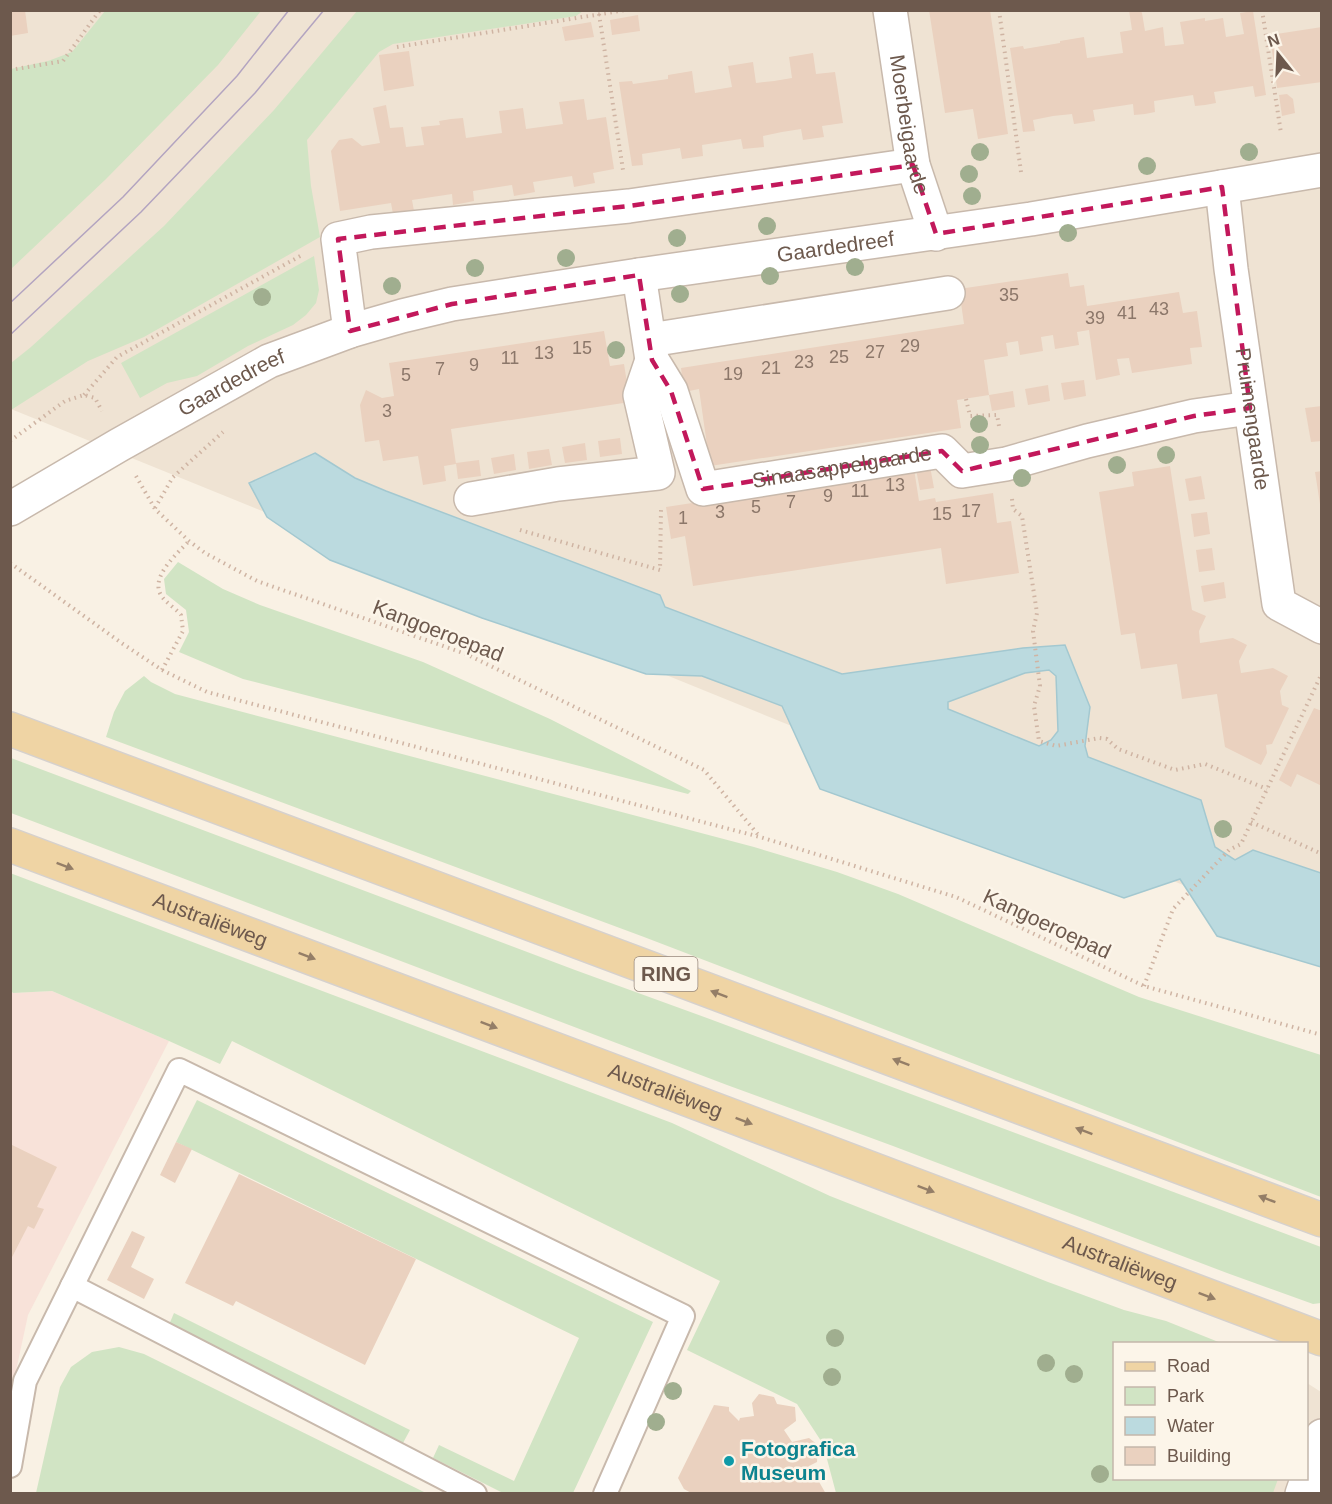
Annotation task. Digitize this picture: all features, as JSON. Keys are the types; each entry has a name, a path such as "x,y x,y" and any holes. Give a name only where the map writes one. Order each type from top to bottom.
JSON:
{"main road":[{"name":"RING","path":"10,729 1322,1220"},
{"name":"Australiëweg","path":"10,845 1322,1339"}],"street":[{"name":"Moerbeigaarde","path":"890,10 913,165 936,234"},
{"path":"350,332 338,239 371,232 629,206 913,165"},
{"name":"Gaardedreef","path":"10,509 269,361 402,316 452,304 639,275 936,234 1322,170"},
{"name":"Pruimengaarde","path":"1222,187 1231,269 1279,604 1322,627"},
{"name":"Sinaasappelgaarde","path":"639,275 651,350 671,391 703,489 942,450 962,471 1006,464 1088,441 1184,419 1250,408"},
{"path":"651,350 948,293"},
{"name":"Sinaasappelgaarde","path":"651,350 640,395 658,473"},
{"path":"471,499 558,484 658,473"},
{"path":"1308,1477 1322,1436"}],"lane":[{"path":"10,1466 18,1376 72,1286 179,1070 683,1316 605,1494"},
{"path":"72,1286 475,1494"}],"path":[{"path":"10,70 63,61 100,10"},
{"path":"397,47 627,10"},
{"path":"999,10 1021,172"},
{"path":"1262,10 1281,133"},
{"path":"599,14 629,206"},
{"path":"10,441 65,401 84,395 117,357 318,246 338,239"},
{"path":"84,395 95,398 119,445"},
{"path":"966,399 970,416 997,415 1013,509 1022,516 1037,613 1033,631 1040,686 1034,706 1039,741 1056,746 1099,738 1107,740 1118,749 1175,770 1205,764 1267,789"},
{"name":"Kangoeroepad","path":"119,445 154,509 205,553 257,581 466,654 704,770 760,837"},
{"path":"516,529 660,570 661,494 658,473"},
{"path":"162,670 183,631 181,615 161,597 159,578 189,541"},
{"name":"Kangoeroepad","path":"10,564 162,670 207,692 760,837 957,897 1144,986 1322,1035"},
{"path":"1144,986 1173,909 1229,850 1241,844 1322,673"},
{"path":"1251,822 1322,854"}],"highlighted area":[{"path":"913,165 936,234 1222,187 1250,408 1194,416 962,471 942,451 703,489 671,391 652,360 639,275 452,304 350,331 338,239 629,206"}],"shaded area":[{"path":"10,11 1321,11 1321,941 11,409"},
{"path":"11,991 13,993 52,991 169,1041 28,1315 11,1394"},
{"path":"1308,1384 1321,1392 1321,1493 1265,1494 1270,1480 1308,1480"}],"green space":[{"path":"105,11 261,11 218,65 106,179 11,269 11,69 48,61 72,52"},
{"path":"357,11 583,11 576,16 393,44 379,52 307,140 311,186 320,237 144,337 88,361 11,410 11,363 164,226 274,110"},
{"path":"314,256 319,290 316,303 306,315 293,325 248,346 197,376 167,383 140,398 121,363"},
{"path":"178,562 223,589 260,605 423,662 550,719 691,791 688,794 243,679 179,652 189,632 186,610 166,594 164,579"},
{"path":"144,676 175,694 754,847 837,872 898,894 1139,997 1321,1055 1321,1197 644,937 106,737 114,712 125,691"},
{"path":"11,758 1321,1247 1321,1303 1313,1304 1227,1273 11,813"},
{"path":"10,873 672,1123 830,1196 1048,1282 1124,1310 1166,1321 1218,1342 1113,1342 1113,1480 1278,1480 1273,1493 836,1493 823,1444 797,1404 687,1350 720,1281 232,1041 220,1064 52,991 13,993 11,991"},
{"path":"197,1100 653,1322 573,1493 503,1493 433,1458 439,1445 514,1481 579,1338 176,1142"},
{"path":"174,1313 410,1430 403,1443 168,1327"},
{"path":"119,1347 144,1354 426,1493 36,1493 60,1387 71,1367 92,1352"}],"water":[{"path":"315,453 355,478 386,491 660,595 665,607 842,674 1023,648 1065,645 1090,707 1085,746 1088,757 1201,800 1215,847 1235,860 1253,850 1321,873 1321,967 1217,936 1180,879 1124,898 820,789 782,706 702,676 646,674 482,618 330,560 267,517 249,483","holes":["1049,670 1056,676 1058,731 1051,740 1039,746 948,709 948,702 1025,673"]}],"building":[{"path":"10,10 25,10 28,33 10,36"},
{"path":"929,10 990,10 1008,134 978,139 973,109 945,113"},
{"path":"1129,10 1140,10 1145,31 1163,27 1165,46 1184,44 1180,22 1205,18 1205,21 1223,18 1226,37 1244,34 1240,13 1253,11 1266,95 1255,97 1253,86 1214,92 1216,103 1205,105 1195,106 1193,95 1154,101 1155,112 1145,114 1134,115 1133,104 1093,110 1095,121 1074,124 1072,114 1053,116 1033,120 1035,131 1023,132 1010,48 1023,46 1024,49 1084,37 1087,58 1123,53 1120,32 1132,30"},
{"path":"638,15 640,31 612,35 610,20"},
{"path":"591,22 594,37 565,41 562,27"},
{"path":"1322,27 1322,82 1277,88 1270,35"},
{"path":"409,51 414,86 384,91 379,55"},
{"path":"813,53 816,74 835,72 843,123 822,126 824,137 803,140 801,129 763,136 764,147 743,149 741,139 702,145 703,156 682,159 680,148 642,154 643,165 632,166 619,82 632,81 633,84 668,79 668,75 692,71 695,93 732,87 728,66 753,62 756,83 792,78 789,57"},
{"path":"1287,94 1293,99 1295,113 1282,116 1279,95"},
{"path":"584,99 587,120 606,117 614,169 593,173 595,183 574,187 572,176 533,182 535,192 514,196 512,185 473,191 474,201 453,205 452,194 412,200 414,211 403,213 393,214 391,203 340,211 331,151 339,140 352,138 362,146 380,143 373,108 386,105 390,128 403,127 406,147 424,145 421,127 440,125 439,121 451,119 463,118 466,138 502,133 499,111 523,108 526,129 563,124 559,102"},
{"path":"1068,273 1070,287 1084,285 1087,306 1179,292 1183,313 1197,311 1202,347 1190,348 1192,364 1132,373 1129,358 1117,359 1120,375 1096,380 1089,330 1077,332 1079,345 1055,349 1053,335 1041,337 1043,351 1020,355 1018,341 1006,343 1008,356 984,360 989,395 957,400 961,428 710,466 699,389 684,392 681,368 964,324 959,289"},
{"path":"604,331 610,366 624,364 630,402 451,429 456,464 444,466 446,481 423,485 418,456 383,461 379,440 365,442 360,405 366,390 382,398 394,396 389,363"},
{"path":"1084,380 1086,396 1064,400 1061,383"},
{"path":"1048,385 1050,401 1028,405 1025,389"},
{"path":"1013,391 1015,407 992,411 989,395"},
{"path":"1322,406 1322,441 1311,442 1305,408"},
{"path":"620,438 622,454 600,457 598,441"},
{"path":"585,443 587,460 565,463 562,447"},
{"path":"549,449 552,465 529,469 527,452"},
{"path":"514,454 516,470 494,474 491,458"},
{"path":"479,460 481,476 458,479 456,463"},
{"path":"930,466 934,488 920,490 916,469"},
{"path":"1170,466 1192,610 1206,616 1199,631 1200,643 1233,638 1247,645 1239,661 1241,673 1273,668 1288,676 1280,691 1282,705 1289,708 1272,744 1266,745 1267,753 1261,765 1225,747 1217,694 1182,699 1177,664 1141,669 1135,633 1121,635 1099,492 1134,486 1132,472"},
{"path":"914,469 919,501 935,498 936,502 993,493 997,523 1011,521 1019,573 946,584 941,548 693,586 685,536 671,539 666,507"},
{"path":"1322,471 1322,504 1320,504 1315,472"},
{"path":"1201,476 1205,499 1189,501 1185,479"},
{"path":"1207,512 1210,534 1194,537 1191,514"},
{"path":"1212,548 1215,570 1199,572 1196,550"},
{"path":"1224,582 1226,598 1204,602 1201,586"},
{"path":"1314,708 1322,711 1322,786 1297,774 1291,787 1279,780"},
{"path":"176,1142 192,1149 175,1183 160,1175"},
{"path":"10,1144 57,1167 37,1207 44,1209 34,1229 28,1226 10,1261"},
{"path":"239,1174 416,1259 365,1365 236,1301 233,1306 185,1283"},
{"path":"132,1231 145,1237 131,1267 154,1279 144,1299 107,1280"},
{"path":"759,1394 774,1397 777,1404 795,1407 796,1421 784,1430 792,1442 809,1438 818,1445 817,1462 809,1466 807,1478 818,1480 826,1494 693,1494 684,1489 678,1478 714,1405 729,1407 729,1411 739,1421 740,1418 754,1416 752,1403"}],"tram line":[{"path":"10,303 123,197 237,76 289,10"},
{"path":"10,335 141,212 255,93 324,10"}],"place":[{"name":"Fotografica Museum","path":"729,1461"}]}
